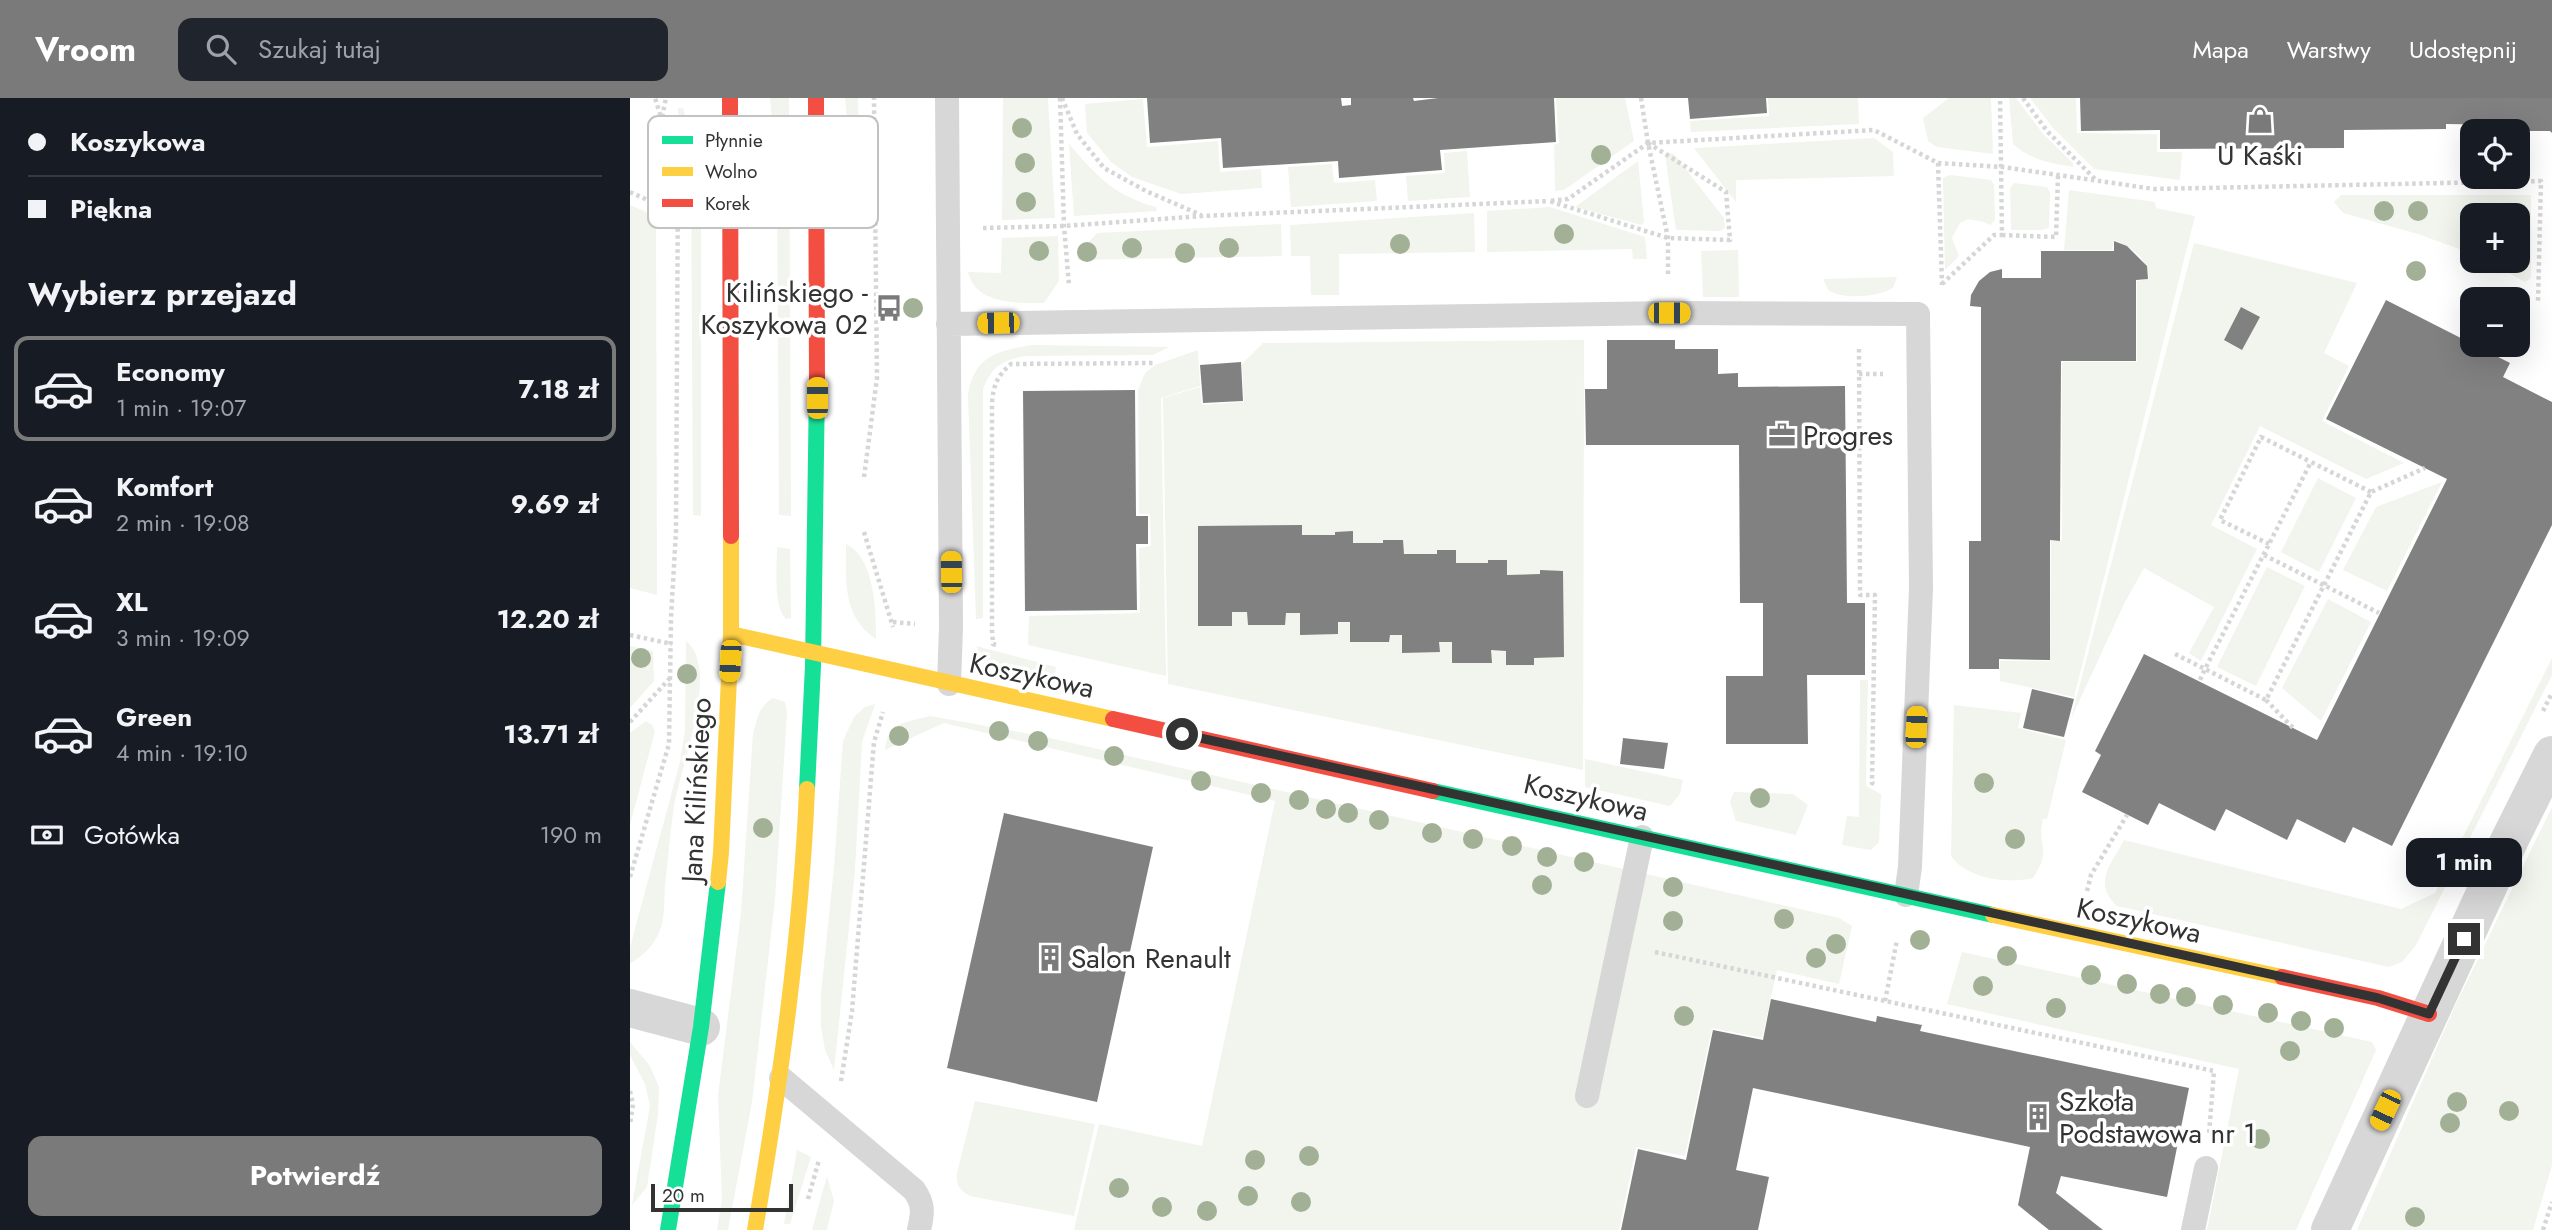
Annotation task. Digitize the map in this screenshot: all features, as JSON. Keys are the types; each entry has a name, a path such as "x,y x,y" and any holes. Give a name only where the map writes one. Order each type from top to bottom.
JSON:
{"street":[{"name":"Jana Kilińskiego","path":"730,98 730,116"},
{"path":"816,98 816,116"},
{"name":"Jana Kilińskiego","path":"668,1230 701,1027 721,853 731,634 730,228"},
{"path":"755,1230 780,1078 806,831 818,535 817,228"},
{"name":"Koszykowa","path":"731,634 2378,998 2429,1014"},
{"path":"2330,1230 2510,839 2552,755"},
{"path":"630,1008 701,1027"}],"lane":[{"path":"947,98 951,613 949,684"},
{"path":"948,324 1669,313 1918,314 1921,588 1910,867 1906,895"},
{"path":"1587,1096 1642,837"},
{"path":"780,1078 914,1190 922,1200 919,1230"},
{"path":"2193,1230 2206,1168"}],"path":[{"path":"654,98 662,116"},
{"path":"662,116 666,98"},
{"path":"874,98 874,116"},
{"path":"1061,98 1077,134 1104,168 1146,191 1202,216"},
{"path":"1061,98 1064,226 1072,321"},
{"path":"1642,98 1648,143 1668,238 1669,313"},
{"path":"2000,98 2002,235"},
{"path":"2023,98 2047,131 2098,181"},
{"path":"949,229 1064,226 1202,216 1568,199 1648,143 1874,130 1938,163 2003,167 2154,189 2541,181 2538,302"},
{"path":"1549,201 1668,238 1730,240 1726,192 1648,143"},
{"path":"1942,284 1994,235 2056,237 2058,176"},
{"path":"630,192 648,200"},
{"path":"630,877 669,744 677,531 676,228"},
{"path":"864,488 877,378 875,228"},
{"path":"1858,314 1860,595 1875,595 1871,783 1881,787"},
{"path":"1006,647 993,644 993,387 1001,373 1011,364 1153,363"},
{"path":"2269,544 2220,520 2261,437 2371,492"},
{"path":"2199,682 2311,462"},
{"path":"2266,700 2371,492 2425,468"},
{"path":"806,1204 844,1074 852,1011 874,743 887,699 890,669 893,622 864,537 864,525"},
{"path":"2264,555 2379,613"},
{"path":"630,635 672,644"},
{"path":"2175,654 2266,700 2295,730"},
{"path":"630,722 671,678"},
{"path":"2086,896 2091,875 2127,815"},
{"path":"1885,1001 1898,938"},
{"path":"1619,945 2214,1072 2206,1168"},
{"path":"630,1091 633,1104 630,1125"},
{"path":"2543,1230 2552,1202"}],"shaded area":[{"path":"770,98 789,98 789,116 772,116"},
{"path":"845,98 858,98 858,116 847,116"},
{"path":"1003,98 1048,98 1055,218 1002,220"},
{"path":"1556,98 1625,98 1634,141 1564,190 1555,191 1554,145 1559,143"},
{"path":"1768,98 1858,98 1859,124 1691,132 1690,121 1769,116"},
{"path":"1949,98 1991,98 1993,154 1937,147 1928,141 1923,118"},
{"path":"2009,98 2016,98 2044,135 2073,163 2073,167 2034,157 2013,144"},
{"path":"2030,98 2076,98 2077,133 2157,134 2157,152 2182,152 2180,180 2094,169 2053,128"},
{"path":"1143,99 1147,147 1218,141 1220,172 1261,169 1262,188 1181,194 1132,177 1111,162 1087,133 1085,104"},
{"path":"678,108 683,108 685,116 678,116"},
{"path":"1874,138 1893,152 1894,176 1736,180 1736,202 1694,148"},
{"path":"1069,144 1107,183 1129,197 1156,207 1157,211 1074,216"},
{"path":"1467,151 1470,197 1408,201 1406,176 1445,173 1444,153"},
{"path":"1668,152 1675,155 1724,218 1725,228 1720,231 1676,230 1665,155"},
{"path":"1638,161 1644,222 1641,225 1575,207"},
{"path":"1332,164 1334,183 1375,180 1377,201 1291,207 1288,167"},
{"path":"1950,175 1991,180 1994,185 1995,220 1990,225 1968,219 1960,223 1952,238 1959,256 1945,270 1943,178"},
{"path":"2014,183 2047,187 2050,192 2049,228 2011,230 2010,188"},
{"path":"2069,190 2155,202 2156,208 2195,216 2074,697 2000,681 2000,661 2050,661 2051,541 2062,541 2062,362 2137,362 2137,281 2149,279 2138,254 2114,240 2112,250 2064,250"},
{"path":"2341,195 2531,195 2531,278 2525,282 2509,273 2530,273 2530,203 2460,203 2460,249 2418,234 2343,213 2334,202"},
{"path":"630,205 648,213 648,228 656,228 657,595 630,588"},
{"path":"1550,207 1645,237 1647,259 1633,259 1632,249 1487,252 1487,211"},
{"path":"1474,213 1475,252 1339,254 1339,295 1311,295 1310,256 1291,256 1290,225"},
{"path":"1281,224 1282,256 1078,260 1078,254 1097,233"},
{"path":"691,228 701,228 701,516 693,515"},
{"path":"777,228 790,228 791,516 779,515"},
{"path":"1058,236 1059,281 1044,303 999,300 979,291 972,283 968,272 1001,273 1002,238"},
{"path":"2194,243 2357,283 2324,353 2349,366 2322,421 2404,463 2366,479 2260,426 2211,525 2257,549 2201,661 2189,653 2214,607 2144,568 2124,604 2071,719"},
{"path":"1738,250 1739,297 1703,297 1701,251"},
{"path":"1897,277 1893,288 1879,294 1861,296 1834,293 1828,290 1823,279"},
{"path":"1584,340 1583,770 1168,684 1163,398 1200,387 1202,405 1244,402 1242,364 1263,343"},
{"path":"1032,345 1169,347 1153,355 1024,356 1008,360 990,375 983,389 983,618 976,619 968,395 976,372 989,358 998,353"},
{"path":"1198,350 1200,386 1161,398 1166,676 1028,645 1029,616 1140,613 1139,548 1151,546 1150,514 1139,514 1138,390 1145,373 1155,365"},
{"path":"2318,478 2356,498 2319,572 2281,552"},
{"path":"2442,482 2387,591 2343,570 2376,507"},
{"path":"846,544 856,551 868,573 874,600 876,639 857,620 848,597"},
{"path":"777,547 790,549 791,618 786,619 777,596"},
{"path":"2267,567 2305,586 2256,686 2217,667"},
{"path":"2328,599 2371,622 2321,721 2282,688"},
{"path":"686,641 696,655 700,673 699,695 674,806 663,918 654,942 630,964 630,947 680,762 685,730"},
{"path":"630,646 653,651 654,681 630,708"},
{"path":"976,646 1056,667 1053,685 1008,676 990,665"},
{"path":"2552,658 2552,675 2416,945 2402,962 2389,967 2117,906 2110,898 2106,889 2106,874 2124,840 2401,909 2435,893"},
{"path":"1860,680 1868,680 1866,786 1881,794 1879,842 1871,850 1842,845 1847,816 1859,817"},
{"path":"773,698 785,702 787,713 775,899 752,1102 728,1230 717,1230 722,1199 718,1096 741,913 753,734 762,709"},
{"path":"875,704 862,742 855,870 834,1070 825,1050 821,1027 821,994 843,741 854,717 865,707"},
{"path":"1954,705 2021,713 2018,728 2066,740 2047,819 2043,819 2041,828 2042,860 2033,878 2000,880 1977,875 1958,864 1951,856"},
{"path":"930,716 1041,736 1839,918 1852,926 1839,984 1777,970 1762,1038 1712,1028 1685,1156 1636,1147 1619,1230 1074,1230 1099,1124 1202,1146 1275,801 944,723 885,750 894,728"},
{"path":"646,721 655,731 630,825 630,733"},
{"path":"1585,759 1683,780 1680,794 1670,806 1585,787"},
{"path":"1734,792 1793,794 1808,805 1796,835 1736,821 1730,802"},
{"path":"2552,807 2552,1165 2533,1230 2357,1230 2455,1006"},
{"path":"1962,952 2372,1042 2376,1050 2296,1230 2207,1230 2239,1069 1947,1004"},
{"path":"630,1042 650,1066 659,1087 658,1114 647,1187 632,1205 650,1106 645,1084 630,1055"},
{"path":"975,1101 1095,1124 1074,1216 970,1196 961,1189 957,1173"},
{"path":"797,1150 811,1157 790,1224 784,1224"},
{"path":"827,1176 834,1201 827,1230 812,1230"}],"building":[{"path":"1147,98 1341,98 1342,106 1351,105 1351,98 1413,98 1414,101 1438,98 1554,98 1556,142 1440,150 1442,170 1339,178 1338,161 1223,168 1221,138 1150,143"},
{"path":"1688,98 1766,98 1767,113 1690,119"},
{"path":"2080,98 2552,98 2552,133 2530,131 2530,119 2460,119 2460,124 2446,124 2446,129 2344,130 2344,148 2160,149 2160,130 2081,131"},
{"path":"2114,241 2127,246 2147,266 2148,279 2136,280 2136,361 2061,361 2060,541 2050,540 2050,660 1999,659 1999,669 1969,669 1969,541 1981,541 1981,307 1970,306 1971,295 1979,281 1990,272 2002,269 2002,278 2041,278 2041,251 2114,251"},
{"path":"2386,300 2460,338 2460,357 2498,357 2510,363 2503,377 2552,402 2552,525 2392,846 2353,827 2345,843 2297,819 2287,840 2226,809 2215,831 2159,803 2148,825 2082,792 2101,755 2095,751 2144,654 2317,740 2447,479 2326,419"},
{"path":"2241,307 2260,317 2242,350 2224,340"},
{"path":"1607,340 1675,340 1675,349 1718,349 1718,374 1738,373 1738,387 1845,386 1847,603 1865,603 1865,675 1807,675 1808,744 1726,744 1726,676 1763,676 1763,603 1740,603 1739,445 1586,445 1585,389 1607,389"},
{"path":"1241,362 1243,401 1203,403 1200,365"},
{"path":"1135,390 1136,516 1148,516 1148,544 1136,544 1137,610 1025,611 1023,391"},
{"path":"1302,525 1302,535 1335,535 1335,532 1353,531 1353,543 1403,540 1404,554 1437,554 1437,550 1456,550 1456,563 1507,560 1507,575 1540,574 1540,570 1563,571 1564,657 1534,658 1534,665 1506,665 1506,651 1491,650 1492,663 1452,663 1452,642 1439,642 1440,652 1402,653 1402,635 1390,635 1389,642 1350,642 1350,622 1338,622 1338,634 1300,635 1300,613 1286,613 1285,625 1248,625 1247,612 1232,612 1232,626 1198,626 1198,526"},
{"path":"2032,689 2074,699 2064,737 2023,728"},
{"path":"1623,738 1668,743 1664,769 1620,764"},
{"name":"Salon Renault","path":"1004,813 1153,847 1097,1102 947,1068"},
{"name":"Szkoła Podstawowa nr 1","path":"1771,999 1876,1022 1877,1016 1922,1025 1920,1031 2189,1088 2167,1197 2061,1176 2056,1193 2103,1230 2049,1230 2018,1205 2030,1147 1753,1088 1736,1170 1769,1177 1758,1230 1621,1230 1638,1149 1686,1160 1713,1030 1763,1040"}],"traffic: fast":[{"path":"807,789 813,666 817,384"},
{"path":"1433,791 1993,915"},
{"path":"668,1230 701,1027 718,882"}],"traffic: slow":[{"path":"718,882 731,634 731,536"},
{"path":"731,634 1113,719"},
{"path":"755,1230 788,1010 800,900 807,789"},
{"path":"1993,915 2282,977"}],"traffic: jam":[{"path":"730,98 730,116"},
{"path":"816,98 816,116"},
{"path":"730,228 731,536"},
{"path":"816,228 817,384"},
{"path":"1113,719 1433,791"},
{"path":"2282,977 2378,998 2429,1014"}],"place":[{"name":"U Kaśki","path":"2260,120"},
{"name":"Kilińskiego - Koszykowa 02","path":"889,308"},
{"name":"Progres","path":"1782,435"},
{"name":"Salon Renault","path":"1050,958"},
{"name":"Szkoła Podstawowa nr 1","path":"2038,1117"}],"route":[{"path":"1182,734 2378,998 2429,1014 2464,939"}]}
